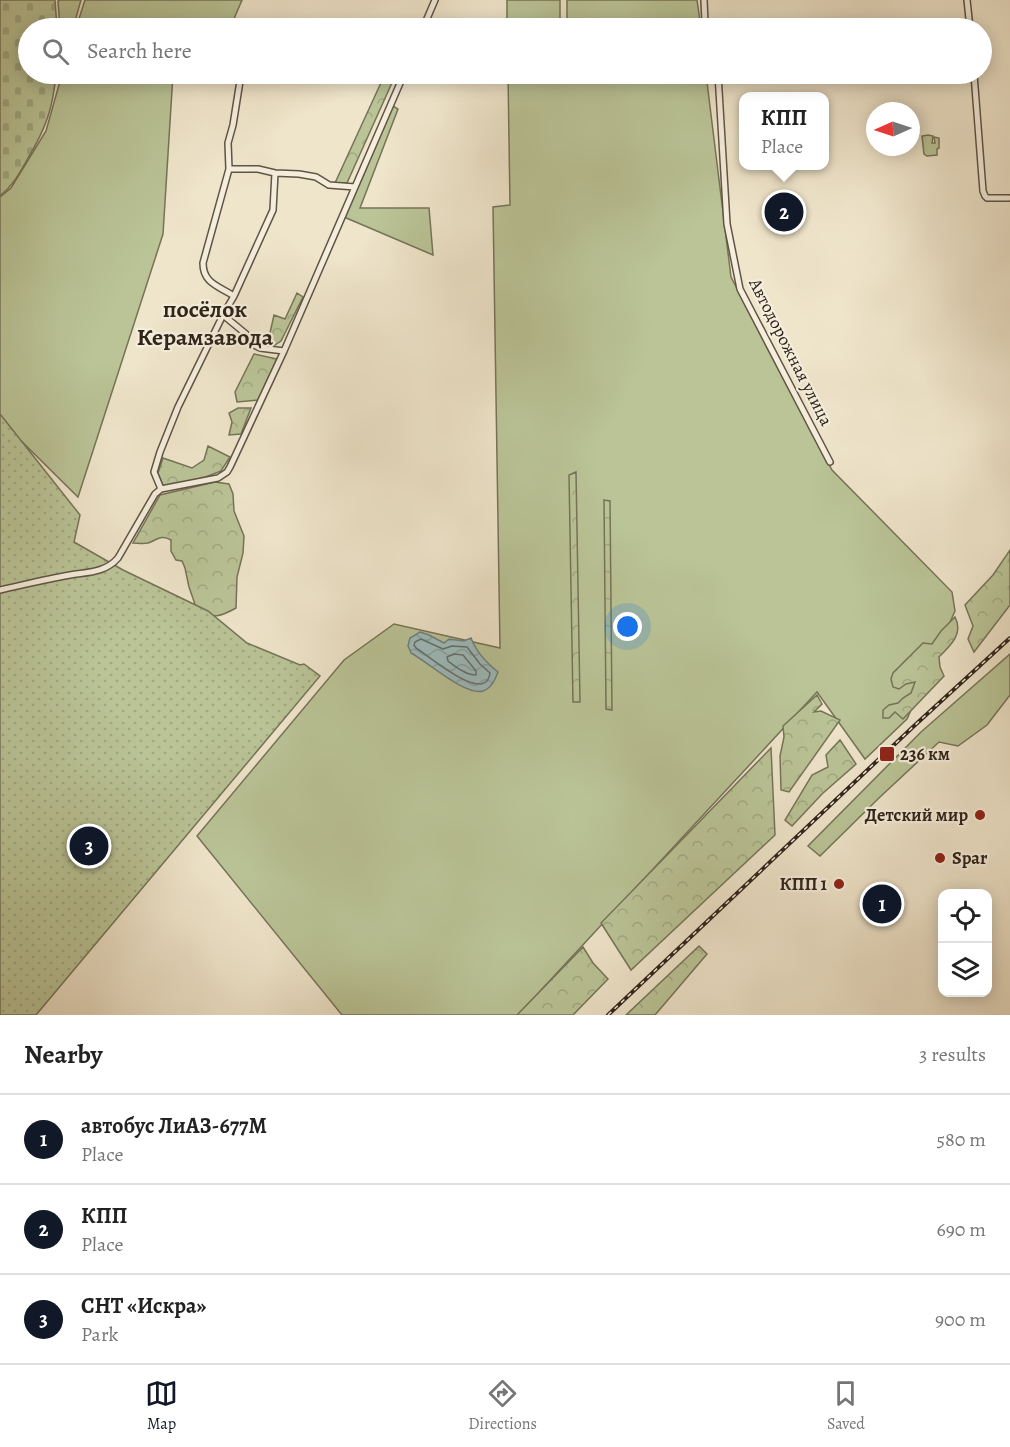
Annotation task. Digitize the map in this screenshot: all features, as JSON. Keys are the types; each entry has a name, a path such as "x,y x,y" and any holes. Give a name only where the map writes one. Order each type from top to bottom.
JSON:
{"street":[{"path":"427,18 435,0"},
{"path":"704,0 705,18"},
{"path":"968,0 969,18"},
{"path":"234,296 207,280 203,271 203,262 229,170 228,143 240,84"},
{"path":"0,590 93,572 112,564 118,558 160,489 218,478 230,467 284,351 400,84"},
{"name":"Автодорожная улица","path":"719,84 727,224 740,289 830,462"},
{"path":"975,84 984,196 1009,198"},
{"path":"229,170 258,169 316,177 329,185 354,187"},
{"path":"160,489 154,472 160,452 178,407 234,296 273,210 275,173"},
{"path":"223,315 246,334 252,344 260,348 284,351"}],"green space":[{"path":"0,0 55,0 56,18 18,18 18,84 55,84 44,127 16,178 0,196"},
{"path":"81,0 76,18 59,18 58,1"},
{"path":"85,0 242,0 234,18 79,18"},
{"path":"507,0 560,0 560,18 507,18"},
{"path":"567,0 697,0 700,18 567,18"},
{"path":"59,84 172,84 163,234 78,497 0,420 0,197 11,188 46,131"},
{"path":"380,84 391,84 347,183 335,183"},
{"path":"508,84 707,84 731,277 832,470 952,592 955,611 907,719 865,759 817,692 518,1015 342,1015 197,836 344,660 394,624 500,648 493,207 510,205"},
{"path":"393,106 398,109 360,208 429,208 433,255 344,217"},
{"path":"922,136 933,136 932,143 935,143 934,137 939,138 937,155 924,154"},
{"path":"297,293 303,297 281,341 272,347 267,346 274,315 285,319"},
{"path":"254,354 277,359 258,400 237,402 235,392"},
{"path":"238,408 251,408 241,434 229,435 232,422 229,413"},
{"path":"0,414 80,515 74,542 123,570 208,611 247,643 300,665 304,664 320,676 36,1015 0,1015"},
{"path":"208,446 230,457 221,471 203,478 163,486 158,473 163,458 192,468 204,460"},
{"path":"576,472 580,702 573,702 569,475"},
{"path":"215,482 229,484 233,494 234,511 244,536 243,553 237,577 236,608 216,616 197,610 182,561 176,560 171,551 171,540 162,538 148,543 133,543 160,495"},
{"path":"604,500 610,501 612,710 606,709"},
{"path":"1010,550 1010,605 974,652 968,639 973,626 965,605 993,575"},
{"path":"955,617 957,634 939,657 944,676 903,719 895,712 889,718 883,718 883,710 889,705 898,703 911,693 915,682 899,689 893,687 891,679 893,673 923,643 932,644"},
{"path":"1010,654 1010,695 987,725 958,746 939,742 820,856 808,846 921,732"},
{"path":"817,695 822,704 814,712 821,711 840,720 789,792 781,790 780,756 784,737 783,726"},
{"path":"840,740 856,764 822,794 792,826 785,820 812,775 828,767 826,755"},
{"path":"771,748 775,835 631,970 601,923"},
{"path":"699,946 707,954 655,1015 626,1015"},
{"path":"583,947 593,963 608,979 573,1015 517,1015"}],"water":[{"path":"420,632 444,643 449,639 464,641 471,638 482,657 498,672 493,683 483,691 475,691 457,684 411,653 408,646 410,638"}],"railway":[{"path":"608,1015 1010,638"}],"place":[{"name":"КПП","path":"784,212"},
{"name":"236 км","path":"887,754"},
{"name":"Детский мир","path":"980,815"},
{"name":"СНТ «Искра»","path":"89,846"},
{"name":"Spar","path":"940,858"},
{"name":"КПП 1","path":"839,884"},
{"name":"автобус ЛиАЗ-677М","path":"882,904"}],"district":[{"name":"посёлок Керамзавода","path":"205,323"}]}
